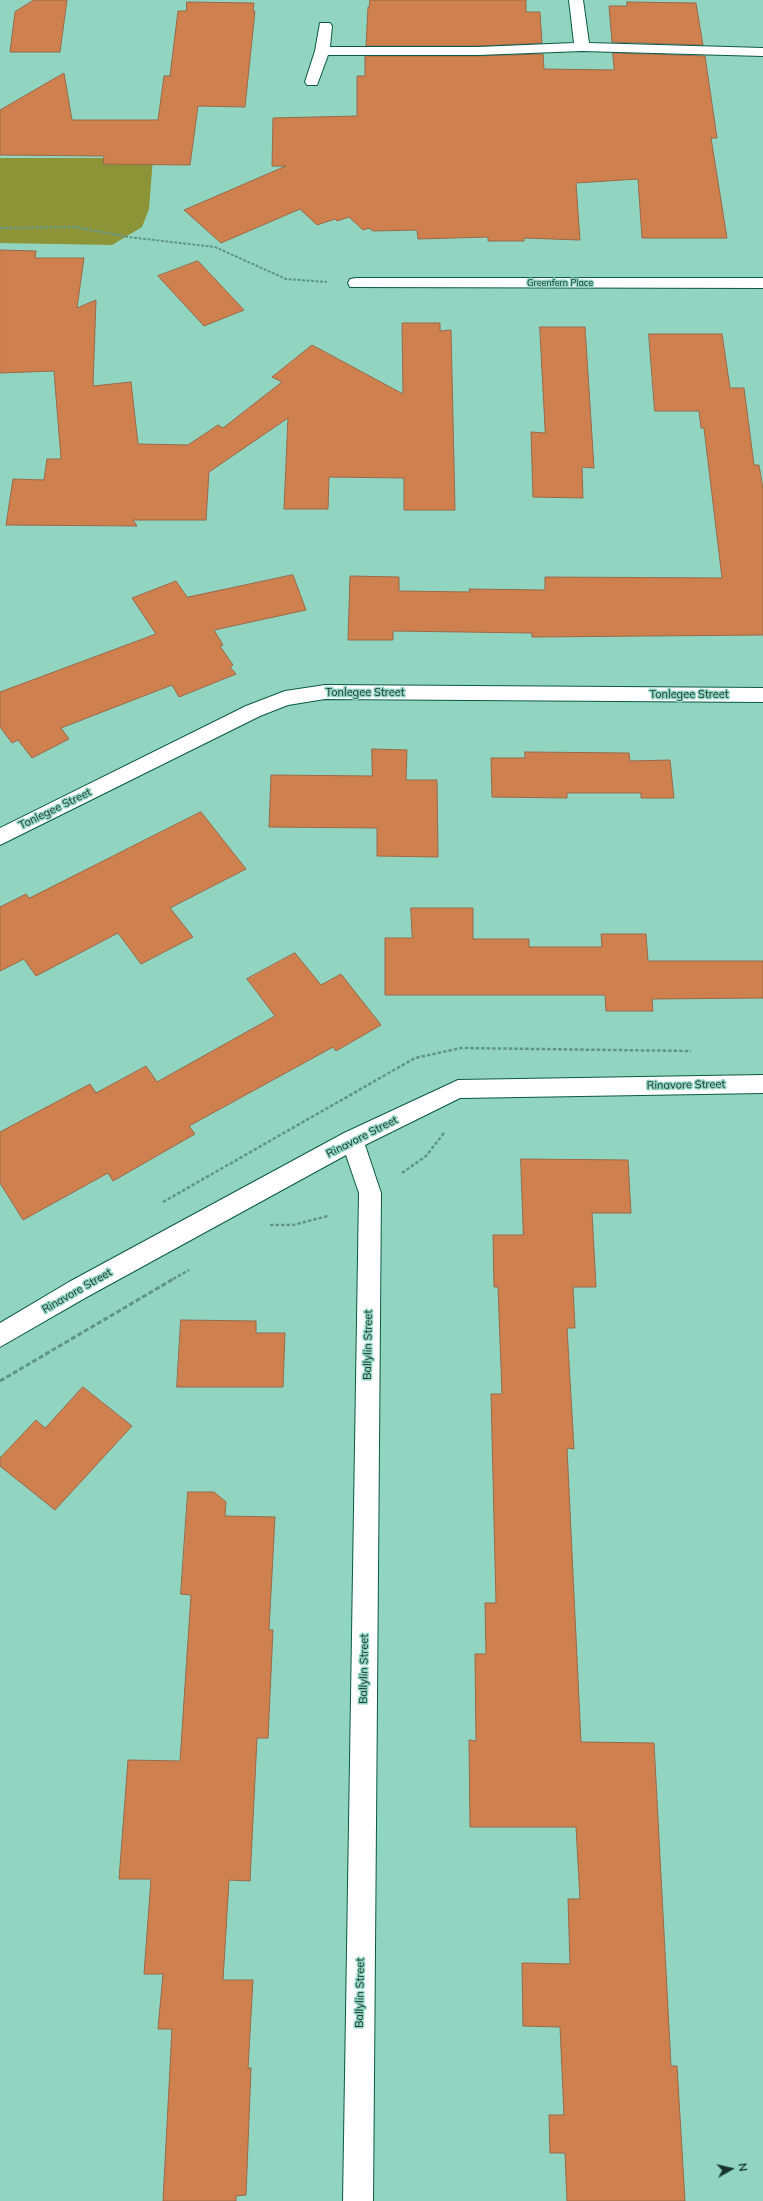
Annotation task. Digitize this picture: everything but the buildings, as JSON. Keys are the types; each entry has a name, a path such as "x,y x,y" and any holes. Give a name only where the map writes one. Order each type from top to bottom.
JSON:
{"street":[{"path":"576,0 582,47"},
{"path":"312,82 322,51 325,26"},
{"path":"322,51 478,51 582,47 763,52"},
{"name":"Greenfern Place","path":"356,283 763,283"},
{"name":"Tonlegee Street","path":"0,837 253,711 285,698 325,692 763,695"},
{"name":"Rinavore Street","path":"0,1336 77,1290 352,1140 458,1089 763,1084"},
{"name":"Ballylin Street","path":"352,1140 370,1193 358,2201"}],"path":[{"path":"0,228 75,226 128,237 215,247 286,279 356,283"},
{"path":"402,1173 415,1167 430,1153 446,1131"},
{"path":"265,1225 293,1225 328,1216"},
{"path":"0,1381 195,1266"}],"green space":[{"path":"0,158 153,158 149,209 142,227 112,245 0,243"}]}
